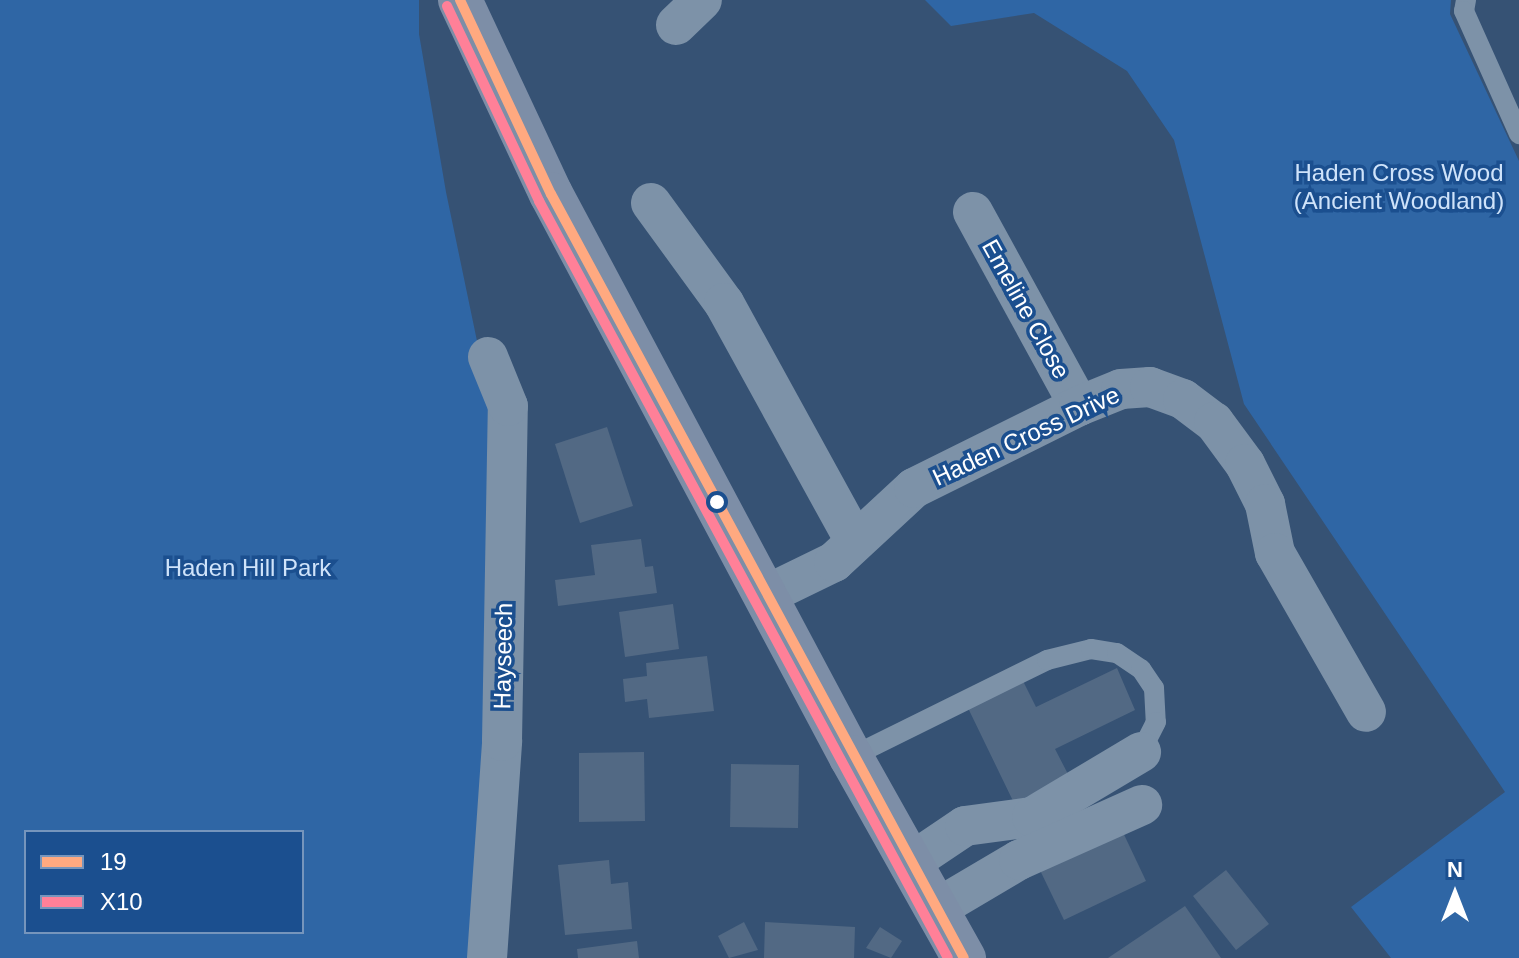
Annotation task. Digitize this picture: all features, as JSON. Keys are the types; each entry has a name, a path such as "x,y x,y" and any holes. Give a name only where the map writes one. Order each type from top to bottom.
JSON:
{"main road":[{"path":"460,0 551,194 851,757 964,958"}],"street":[{"path":"651,203 724,303 854,539"},
{"name":"Emeline Close","path":"973,212 1079,406"},
{"name":"Hayseech","path":"487,958 502,741 508,406 488,357"},
{"name":"Haden Cross Drive","path":"766,595 834,562 854,539 914,488 1079,406 1121,389 1150,387 1183,399 1214,422 1245,464 1265,504 1275,553 1366,712"},
{"path":"910,863 965,826 1032,817 1141,752"},
{"path":"936,909 1019,860 1142,805"}],"lane":[{"path":"1466,0 1464,11 1519,134"},
{"path":"851,757 1047,660 1091,649 1117,653 1141,669 1154,688 1156,722 1141,752"}],"green space":[{"name":"Haden Hill Park","path":"0,0 419,0 419,34 446,192 492,413 497,515 471,958 0,958"},
{"name":"Haden Cross Wood (Ancient Woodland)","path":"925,0 1451,0 1450,14 1519,161 1519,958 1391,958 1351,907 1505,792 1244,404 1174,140 1127,71 1034,13 951,26"}],"building":[{"path":"607,427 633,506 580,523 555,444"},
{"path":"641,539 645,567 653,566 657,593 558,606 555,580 595,575 591,545"},
{"path":"673,604 679,649 625,657 619,612"},
{"path":"707,656 714,711 649,718 647,699 625,702 623,679 647,676 646,663"},
{"path":"1117,668 1135,710 1055,749 1069,776 1014,803 968,708 1023,681 1036,707"},
{"path":"644,752 645,821 579,822 579,753"},
{"path":"731,764 799,765 798,828 730,827"},
{"path":"1119,824 1146,881 1064,920 1037,864"},
{"path":"609,860 611,884 628,882 632,929 565,935 558,865"},
{"path":"1226,870 1269,924 1236,950 1193,896"},
{"path":"1185,906 1221,958 1108,958"},
{"path":"744,922 758,950 729,958 718,936"},
{"path":"765,922 855,927 854,958 764,958"},
{"path":"880,927 902,941 891,958 866,948"},
{"path":"637,941 639,958 578,958 577,949"}],"transit line":[{"name":"19","path":"460,0 551,194 964,958"},
{"name":"X10","path":"447,6 539,201 948,958"}]}
